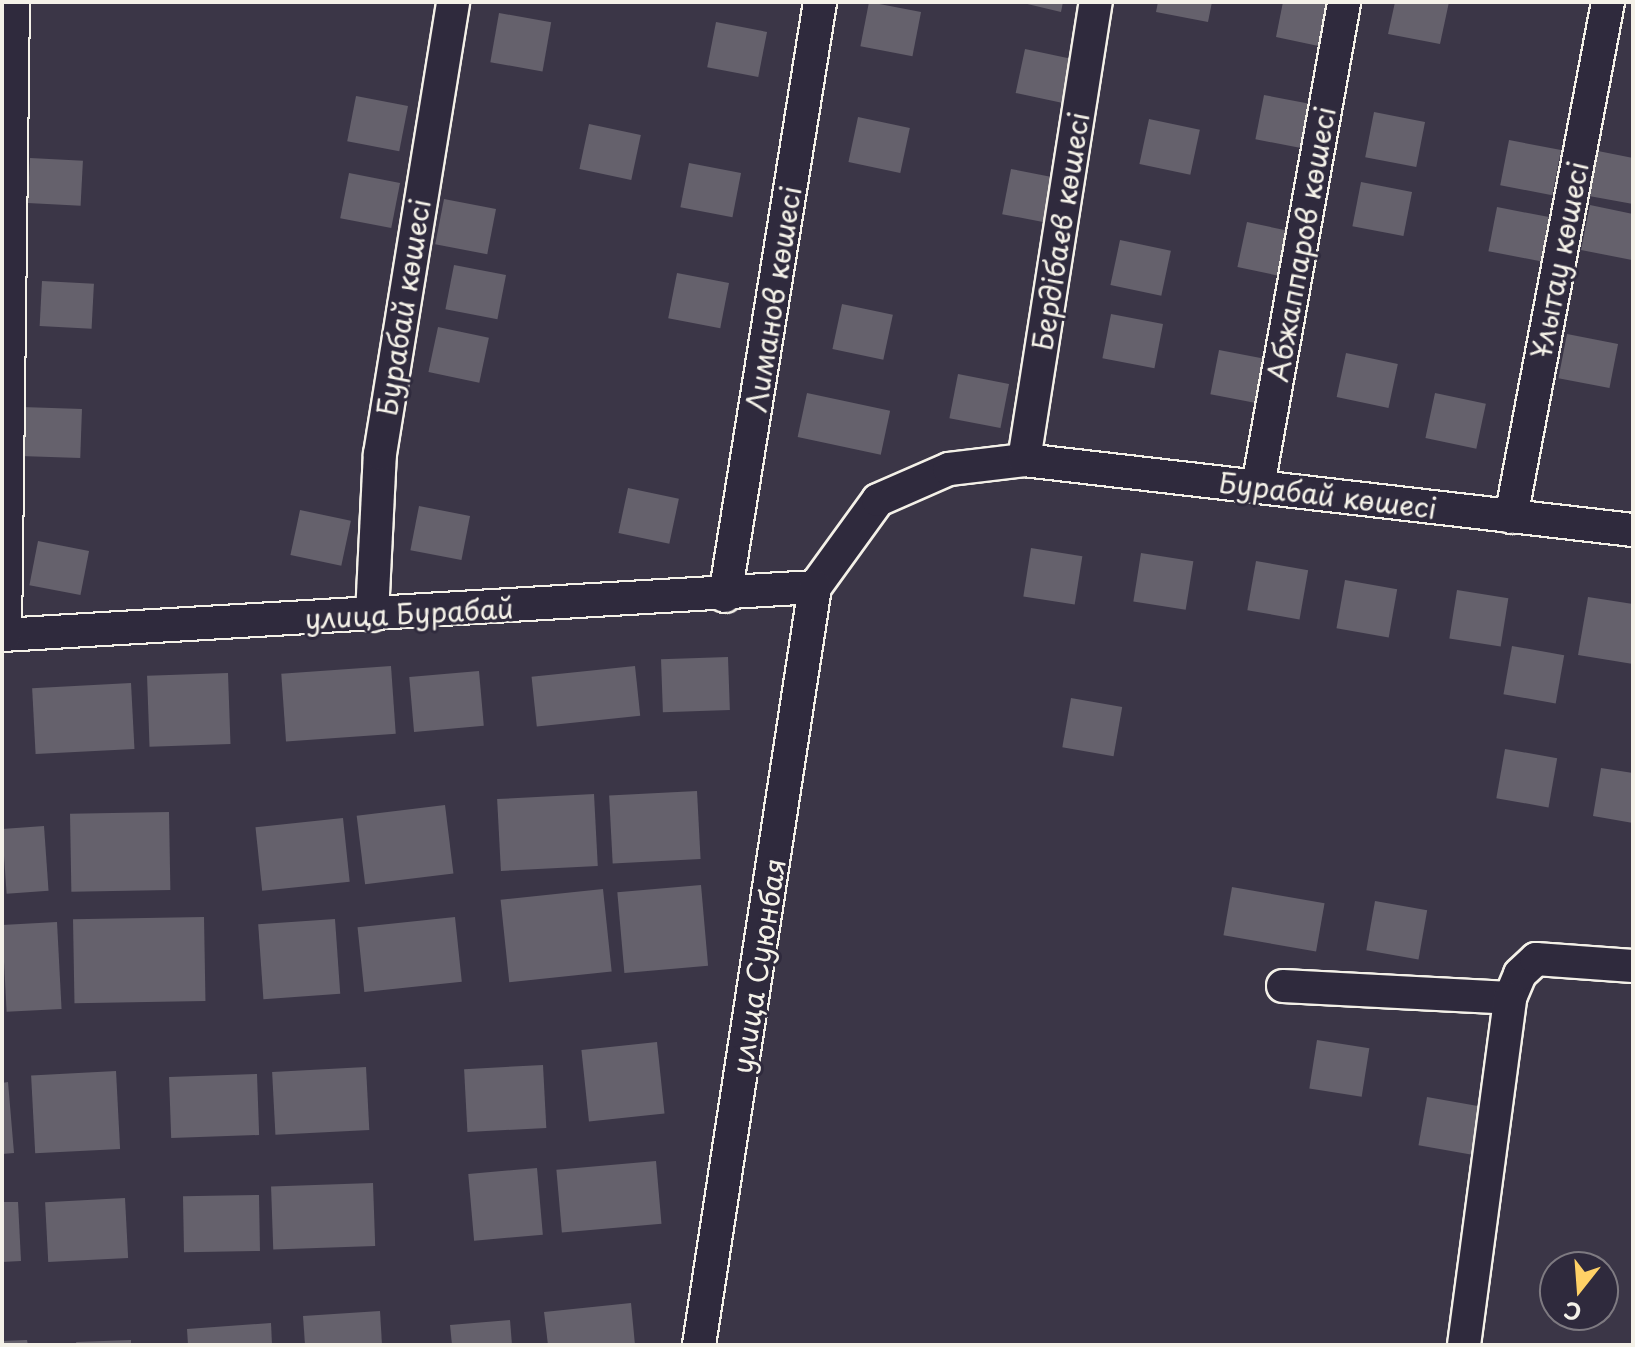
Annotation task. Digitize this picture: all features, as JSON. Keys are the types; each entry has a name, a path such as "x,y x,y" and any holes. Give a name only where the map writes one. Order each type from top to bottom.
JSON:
{"street":[{"path":"3,635 13,2"},
{"name":"Бурабай көшесі","path":"372,615 380,454 453,2"},
{"name":"Лиманов көшесі","path":"725,596 820,2"},
{"name":"Бердібаев көшесі","path":"1024,460 1096,2"},
{"name":"Абжаппаров көшесі","path":"1258,486 1344,2"},
{"name":"Ұлытау көшесі","path":"1511,517 1608,2"},
{"name":"Бурабай көшесі","path":"815,587 878,500 949,469 1024,460 1633,530"},
{"name":"улица Бурабай","path":"3,635 725,596 815,587"},
{"name":"улица Суюнбая","path":"699,1345 815,587"},
{"path":"1464,1345 1510,998 1520,974 1536,959 1633,966"},
{"path":"1283,986 1510,998"}],"building":[{"path":"869,2 921,12 912,56 860,46"},
{"path":"1019,2 1063,2 1061,12"},
{"path":"1158,2 1212,2 1208,22 1156,12"},
{"path":"1283,2 1331,2 1328,48 1276,37"},
{"path":"1395,2 1449,2 1440,44 1388,34"},
{"path":"499,13 551,22 543,71 490,62"},
{"path":"716,22 767,32 758,77 707,67"},
{"path":"1025,49 1077,60 1067,104 1016,93"},
{"path":"1264,95 1316,105 1307,149 1255,139"},
{"path":"356,96 408,106 399,151 347,141"},
{"path":"1374,112 1425,122 1416,167 1365,157"},
{"path":"858,117 910,128 900,173 848,162"},
{"path":"1149,119 1200,130 1190,175 1139,164"},
{"path":"589,124 641,135 631,180 579,169"},
{"path":"1509,140 1561,150 1552,195 1500,185"},
{"path":"1598,151 1633,158 1633,204 1589,196"},
{"path":"30,158 83,161 81,206 28,203"},
{"path":"689,163 741,173 732,217 680,207"},
{"path":"1011,169 1062,179 1053,224 1002,214"},
{"path":"349,173 400,183 391,228 340,218"},
{"path":"1361,182 1412,192 1403,236 1352,226"},
{"path":"444,199 496,209 487,254 435,244"},
{"path":"1590,205 1633,214 1632,260 1581,250"},
{"path":"1497,207 1549,217 1540,261 1488,251"},
{"path":"1247,222 1299,233 1289,278 1237,267"},
{"path":"1120,240 1171,251 1161,296 1110,285"},
{"path":"454,265 506,275 497,319 445,309"},
{"path":"677,273 729,283 720,328 668,318"},
{"path":"42,281 94,284 92,329 40,326"},
{"path":"842,304 893,315 883,360 832,349"},
{"path":"1111,314 1163,324 1154,368 1102,358"},
{"path":"438,327 489,338 479,383 428,372"},
{"path":"1567,334 1618,344 1609,388 1558,378"},
{"path":"1219,350 1271,360 1262,404 1210,394"},
{"path":"1346,353 1398,364 1388,408 1337,397"},
{"path":"958,374 1009,384 1000,428 949,418"},
{"path":"807,393 890,411 881,455 798,437"},
{"path":"1435,393 1486,404 1476,449 1425,438"},
{"path":"22,407 82,409 80,458 20,456"},
{"path":"628,488 679,499 669,544 618,533"},
{"path":"419,506 470,516 461,560 410,550"},
{"path":"300,510 351,521 341,566 290,555"},
{"path":"38,541 89,551 80,595 29,585"},
{"path":"1031,548 1082,556 1075,605 1023,596"},
{"path":"1141,553 1193,561 1186,610 1133,601"},
{"path":"1256,561 1308,570 1300,619 1247,610"},
{"path":"1345,580 1397,589 1389,637 1336,628"},
{"path":"1457,590 1508,598 1501,647 1449,638"},
{"path":"1588,597 1633,604 1633,664 1578,655"},
{"path":"1512,646 1564,655 1556,703 1503,694"},
{"path":"728,657 730,710 663,712 661,659"},
{"path":"391,666 396,734 286,742 281,674"},
{"path":"635,666 640,716 537,727 532,677"},
{"path":"479,671 484,726 414,732 409,677"},
{"path":"228,673 230,744 150,747 147,676"},
{"path":"131,683 134,749 36,754 32,688"},
{"path":"1071,698 1122,707 1114,756 1062,747"},
{"path":"1505,749 1557,758 1549,807 1496,798"},
{"path":"1601,768 1633,773 1633,823 1593,816"},
{"path":"697,791 701,859 613,864 609,796"},
{"path":"594,794 598,866 501,871 497,799"},
{"path":"445,805 453,873 365,884 357,816"},
{"path":"169,812 170,890 71,892 70,814"},
{"path":"343,818 350,882 262,891 255,827"},
{"path":"44,826 49,891 7,894 2,829"},
{"path":"701,885 708,966 624,973 617,892"},
{"path":"1232,887 1325,903 1316,952 1223,935"},
{"path":"603,889 612,972 509,982 501,900"},
{"path":"1375,901 1427,910 1419,959 1366,950"},
{"path":"204,917 205,1001 74,1003 73,919"},
{"path":"455,917 462,982 364,992 358,927"},
{"path":"335,919 340,994 263,999 258,924"},
{"path":"57,922 62,1009 7,1012 2,925"},
{"path":"1317,1040 1369,1048 1362,1097 1309,1088"},
{"path":"657,1042 665,1114 589,1122 581,1050"},
{"path":"543,1065 546,1128 467,1132 464,1069"},
{"path":"366,1067 369,1130 275,1135 272,1072"},
{"path":"116,1071 120,1149 35,1153 31,1075"},
{"path":"257,1074 259,1135 171,1138 169,1077"},
{"path":"8,1082 14,1153 2,1154 2,1083"},
{"path":"1427,1097 1479,1106 1471,1154 1418,1145"},
{"path":"656,1161 661,1224 562,1232 556,1170"},
{"path":"537,1168 543,1235 474,1241 468,1174"},
{"path":"373,1183 375,1246 273,1250 271,1187"},
{"path":"259,1195 260,1251 184,1252 183,1196"},
{"path":"125,1198 128,1258 48,1262 45,1202"},
{"path":"2,1202 18,1202 21,1261 2,1262"},
{"path":"631,1303 635,1345 548,1345 544,1312"},
{"path":"380,1311 382,1345 305,1345 303,1316"},
{"path":"510,1320 512,1345 452,1345 450,1325"},
{"path":"271,1323 272,1345 188,1345 187,1329"},
{"path":"27,1340 28,1345 2,1345 2,1341"},
{"path":"131,1340 131,1345 77,1345 76,1342"}]}
